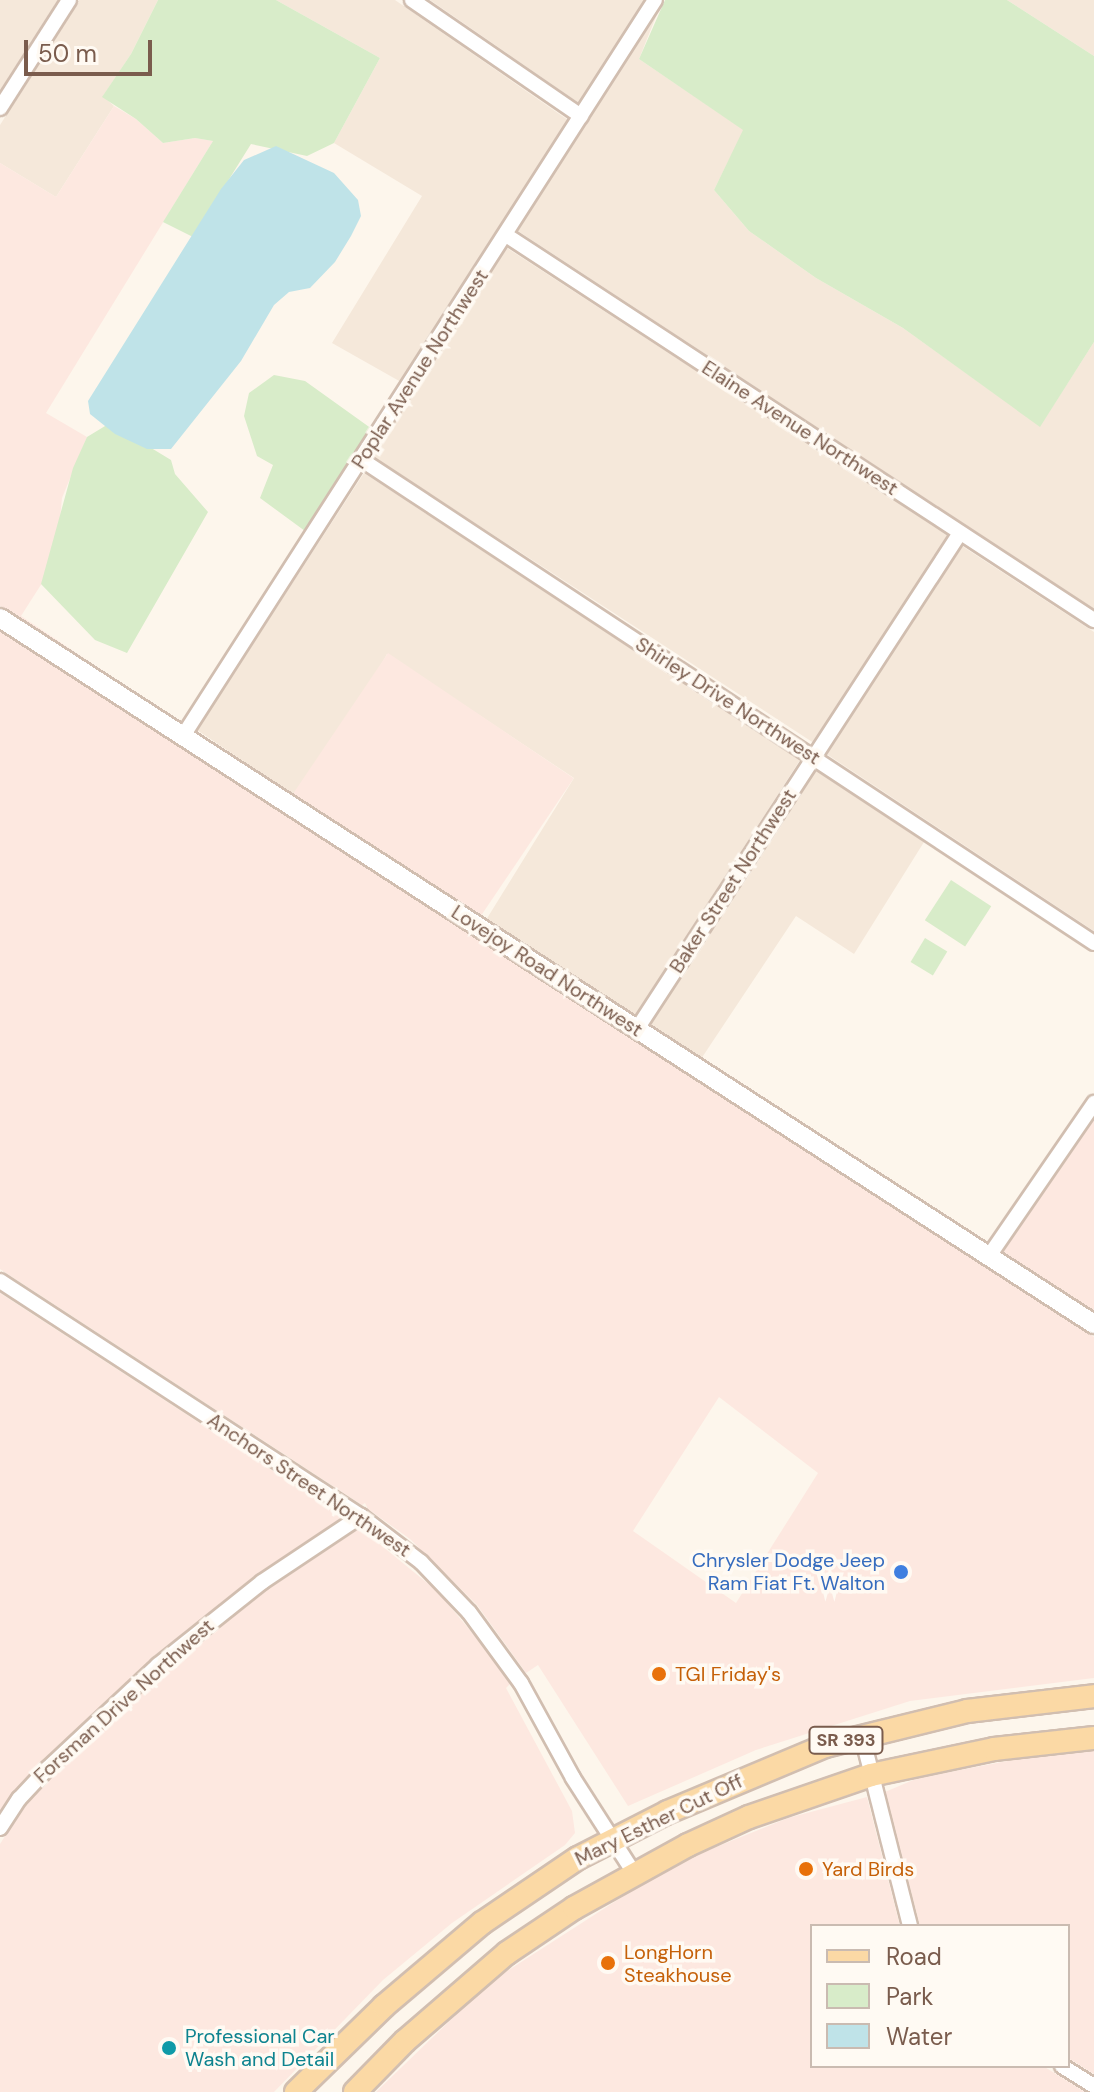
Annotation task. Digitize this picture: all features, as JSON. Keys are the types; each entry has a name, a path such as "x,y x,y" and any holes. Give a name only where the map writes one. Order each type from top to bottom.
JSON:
{"main road":[{"name":"Mary Esther Cut Off","path":"296,2092 433,1961 530,1889 615,1840 751,1775 825,1746 967,1711 1094,1696"},
{"name":"Mary Esther Cut Off","path":"355,2092 405,2041 507,1953 634,1873 749,1817 871,1775 994,1749 1094,1738"}],"street":[{"path":"0,108 69,0"},
{"path":"412,0 581,116"},
{"name":"Poplar Avenue Northwest","path":"183,736 655,0"},
{"name":"Elaine Avenue Northwest","path":"506,235 1094,620"},
{"name":"Shirley Drive Northwest","path":"362,460 1094,943"},
{"name":"Baker Street Northwest","path":"637,1029 960,533"},
{"name":"Lovejoy Road Northwest","path":"0,618 1094,1324"},
{"path":"989,1256 1094,1103"},
{"name":"Anchors Street Northwest","path":"0,1281 361,1516 421,1562 469,1612 521,1683 573,1778 634,1873"},
{"name":"Forsman Drive Northwest","path":"0,1828 48,1768 158,1665 262,1582 361,1516"},
{"path":"862,1736 909,1924"},
{"path":"1065,2068 1094,2086"}],"shaded area":[{"path":"0,0 59,0 0,93"},
{"path":"79,0 158,0 131,54 103,96 114,106 56,197 0,163 0,125"},
{"path":"276,0 395,0 568,120 401,382 332,343 422,196 334,143 380,58"},
{"path":"430,0 644,0 579,103"},
{"path":"1007,0 1094,0 1094,56"},
{"path":"659,9 639,59 744,130 714,190 749,231 816,278 903,328 1040,426 1094,342 1094,609 518,231"},
{"path":"114,106 136,119 163,143 195,138 213,141 46,413 87,437 62,498 59,529 44,580 21,616 181,723 0,606 0,163 56,197"},
{"path":"507,248 948,534 813,742 372,456"},
{"path":"364,473 800,760 635,1016 486,920 574,778 387,654 304,802 197,730"},
{"path":"962,546 1094,632 1094,931 825,753"},
{"path":"0,630 1094,1337 1094,1678 910,1701 756,1750 628,1806 538,1665 526,1673 477,1605 410,1539 368,1509 365,1503 362,1505 0,1269","holes":["719,1397 818,1473 736,1603 633,1531"]},
{"path":"388,653 574,778 478,920 292,795"},
{"path":"815,770 924,842 854,954 796,916 701,1059 649,1025"},
{"path":"1094,1118 1094,1312 1002,1253"},
{"path":"0,1293 344,1517 258,1574 153,1658 42,1761 0,1813"},
{"path":"360,1528 437,1591 485,1648 510,1684 506,1688 572,1811 575,1833 565,1845 452,1923 383,1980 274,2092 0,2092 0,1844 7,1833 26,1804 53,1775 164,1672 267,1590"},
{"path":"1094,1750 1094,2074 1070,2059 1070,1924 919,1924 885,1792 918,1778 1029,1757"},
{"path":"867,1797 899,1924 810,1924 810,2068 1046,2068 1085,2092 376,2092 490,1982 636,1888 691,1857 788,1818"}],"green space":[{"path":"158,0 276,0 380,58 334,143 307,156 251,144 193,237 163,222 213,141 195,138 163,143 136,119 102,97 131,54"},
{"path":"665,0 1007,0 1094,56 1094,342 1040,427 903,328 816,278 749,231 714,190 743,130 639,59"},
{"path":"274,375 305,381 372,429 305,531 260,498 273,465 257,456 244,416 249,393"},
{"path":"110,423 171,460 175,474 208,512 127,653 95,640 41,584 73,468 87,437"},
{"path":"951,880 991,906 965,946 925,920"},
{"path":"925,938 947,951 933,975 911,962"}],"water":[{"path":"276,146 334,173 358,200 361,216 351,236 335,262 310,288 289,292 274,305 241,361 171,449 147,449 115,434 90,414 88,401 221,189 244,160"}],"place":[{"name":"Chrysler Dodge Jeep Ram Fiat Ft. Walton","path":"901,1572"},
{"name":"TGI Friday's","path":"659,1674"},
{"name":"Yard Birds","path":"806,1869"},
{"name":"LongHorn Steakhouse","path":"608,1963"},
{"name":"Professional Car Wash and Detail","path":"169,2048"}]}
